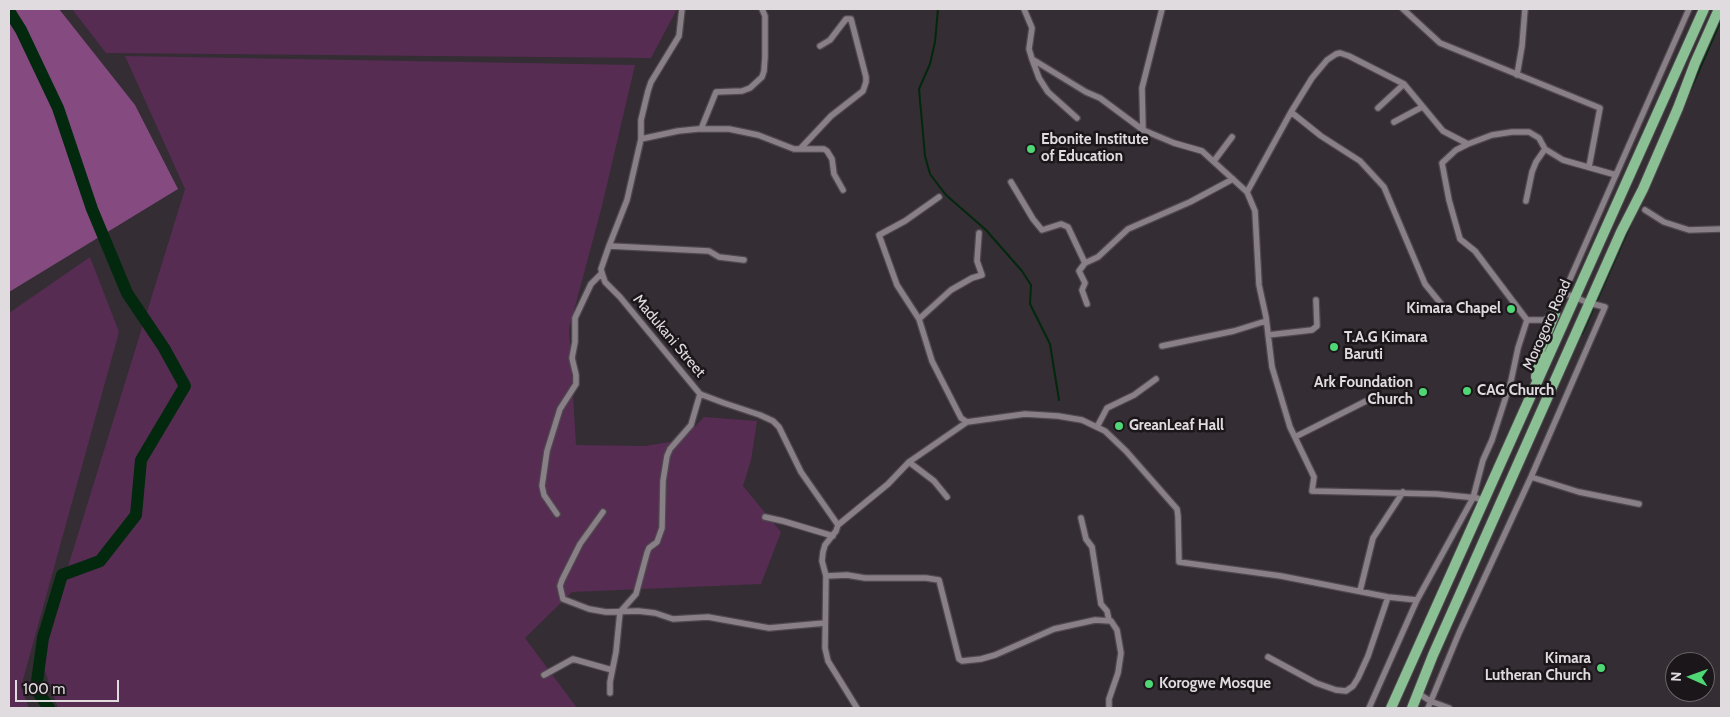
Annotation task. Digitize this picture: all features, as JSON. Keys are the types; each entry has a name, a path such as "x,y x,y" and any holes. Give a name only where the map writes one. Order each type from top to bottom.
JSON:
{"highway":[{"name":"Morogoro Road","path":"1391,708 1704,9"},
{"name":"Morogoro Road","path":"1412,708 1433,655 1589,303 1678,108 1695,63 1719,9"},
{"path":"1533,393 1540,350 1555,312"}],"street":[{"path":"557,514 544,495 542,486 547,451 560,409 576,384 572,358 575,342 575,318 591,284 602,273 601,269 627,200 641,139 641,120 648,90 679,36 682,9"},
{"path":"701,129 716,92 742,91 750,88 762,78 765,57 765,16 762,9"},
{"path":"1024,9 1032,28 1029,49 1039,78 1048,92 1077,118"},
{"path":"1143,130 1142,88 1162,9"},
{"path":"1403,9 1440,43 1600,108 1589,168"},
{"path":"1517,75 1525,9"},
{"path":"1527,320 1544,320 1555,312 1690,9"},
{"path":"800,149 831,116 863,91 866,82 851,19 846,19 830,40 820,46"},
{"path":"1247,192 1312,78 1327,60 1340,53 1404,84 1443,131 1468,144"},
{"path":"1032,59 1086,92 1100,98 1143,130 1174,143 1202,151 1247,192 1255,211 1259,285 1266,321 1269,351 1276,382 1290,427 1314,477 1312,491 1351,493 1403,492 1474,498 1484,502"},
{"path":"1378,108 1404,84"},
{"path":"1394,122 1422,106"},
{"path":"1291,112 1321,136 1360,161 1374,174 1384,187 1391,202 1425,284 1442,305"},
{"path":"641,139 678,131 701,129 742,131 794,149 824,149 828,151 832,159 834,174 843,190"},
{"path":"1527,320 1476,251 1460,239 1449,200 1442,163 1456,150 1492,135 1529,132 1539,138 1545,149 1563,160 1616,175"},
{"path":"1214,161 1232,137"},
{"path":"1526,201 1532,172 1545,149"},
{"path":"1087,304 1082,290 1085,283 1080,271 1085,264 1098,257 1128,230 1190,202 1233,179"},
{"path":"1011,182 1033,219 1042,230 1062,224 1068,227 1085,264"},
{"path":"939,197 905,221 880,235 896,285 919,319 932,361 945,389 961,418 967,422"},
{"path":"1645,210 1664,222 1689,230 1721,229"},
{"path":"919,319 952,290 982,275 977,261 979,233"},
{"path":"609,246 703,250 719,257 744,260"},
{"name":"Madukani Street","path":"602,273 605,282 620,296 700,394 760,415 773,421 779,427 801,472 838,525"},
{"path":"1428,708 1459,633 1531,477 1605,307 1564,293"},
{"path":"1268,335 1312,330 1317,326 1316,300"},
{"path":"1369,708 1417,600 1474,498 1483,460 1492,440 1511,381 1518,348 1527,320"},
{"path":"1162,346 1234,331 1266,321"},
{"path":"1097,427 1107,408 1134,395 1156,379"},
{"path":"610,693 620,612 636,594 648,550 660,537 663,522 663,481 667,456 691,424 700,394"},
{"path":"1294,437 1378,395"},
{"path":"857,708 828,661 824,648 826,576 822,561 825,545 833,536 838,525 888,484 909,462 967,422 1025,414 1043,414 1082,420 1097,427 1113,438 1126,451 1177,509 1179,562 1273,574 1388,597 1417,600"},
{"path":"909,462 934,481 947,497"},
{"path":"1531,477 1579,492 1639,504"},
{"path":"1360,591 1373,538 1403,492"},
{"path":"603,512 588,532 570,562 562,580 561,592 563,599 590,609 655,613 672,619 708,618 769,628 825,623"},
{"path":"765,517 833,536"},
{"path":"1080,518 1086,539 1092,547 1101,604 1107,612 1109,620"},
{"path":"826,576 847,575 865,578 926,578 938,580 959,658 962,660 981,659 995,655 1054,629 1095,620 1109,620 1113,622 1117,630 1121,653 1118,674 1109,699 1109,708"},
{"path":"1268,656 1316,682 1336,690 1346,690 1358,678 1368,656 1388,597"},
{"path":"544,675 573,659 612,670"},
{"path":"1418,693 1430,701 1449,708"}],"shaded area":[{"path":"9,9 59,9 135,105 178,189 9,292"},
{"path":"72,9 677,9 651,58 106,53"},
{"path":"125,56 635,65 602,206 569,329 576,445 645,446 682,440 704,417 757,421 751,460 743,486 781,532 761,584 572,592 525,638 577,708 58,708 40,657 185,189"},
{"path":"90,257 119,332 21,687 29,708 9,708 9,313"}],"waterway":[{"path":"938,9 935,42 930,64 919,89 925,156 930,174 946,195 986,230 1022,271 1031,285 1030,304 1050,344 1059,400"},
{"path":"9,11 21,30 58,108 92,209 127,293 164,348 185,386 141,460 136,515 100,561 62,575 43,638 36,689 49,708"},
{"path":"1690,91 1721,20"},
{"path":"1582,334 1630,226"}],"place":[{"name":"Ebonite Institute of Education","path":"1031,149"},
{"name":"Kimara Chapel","path":"1511,309"},
{"name":"T.A.G Kimara Baruti","path":"1334,347"},
{"name":"CAG Church","path":"1467,391"},
{"name":"Ark Foundation Church","path":"1423,392"},
{"name":"GreanLeaf Hall","path":"1119,426"},
{"name":"Kimara Lutheran Church","path":"1601,668"},
{"name":"Korogwe Mosque","path":"1149,684"}]}
